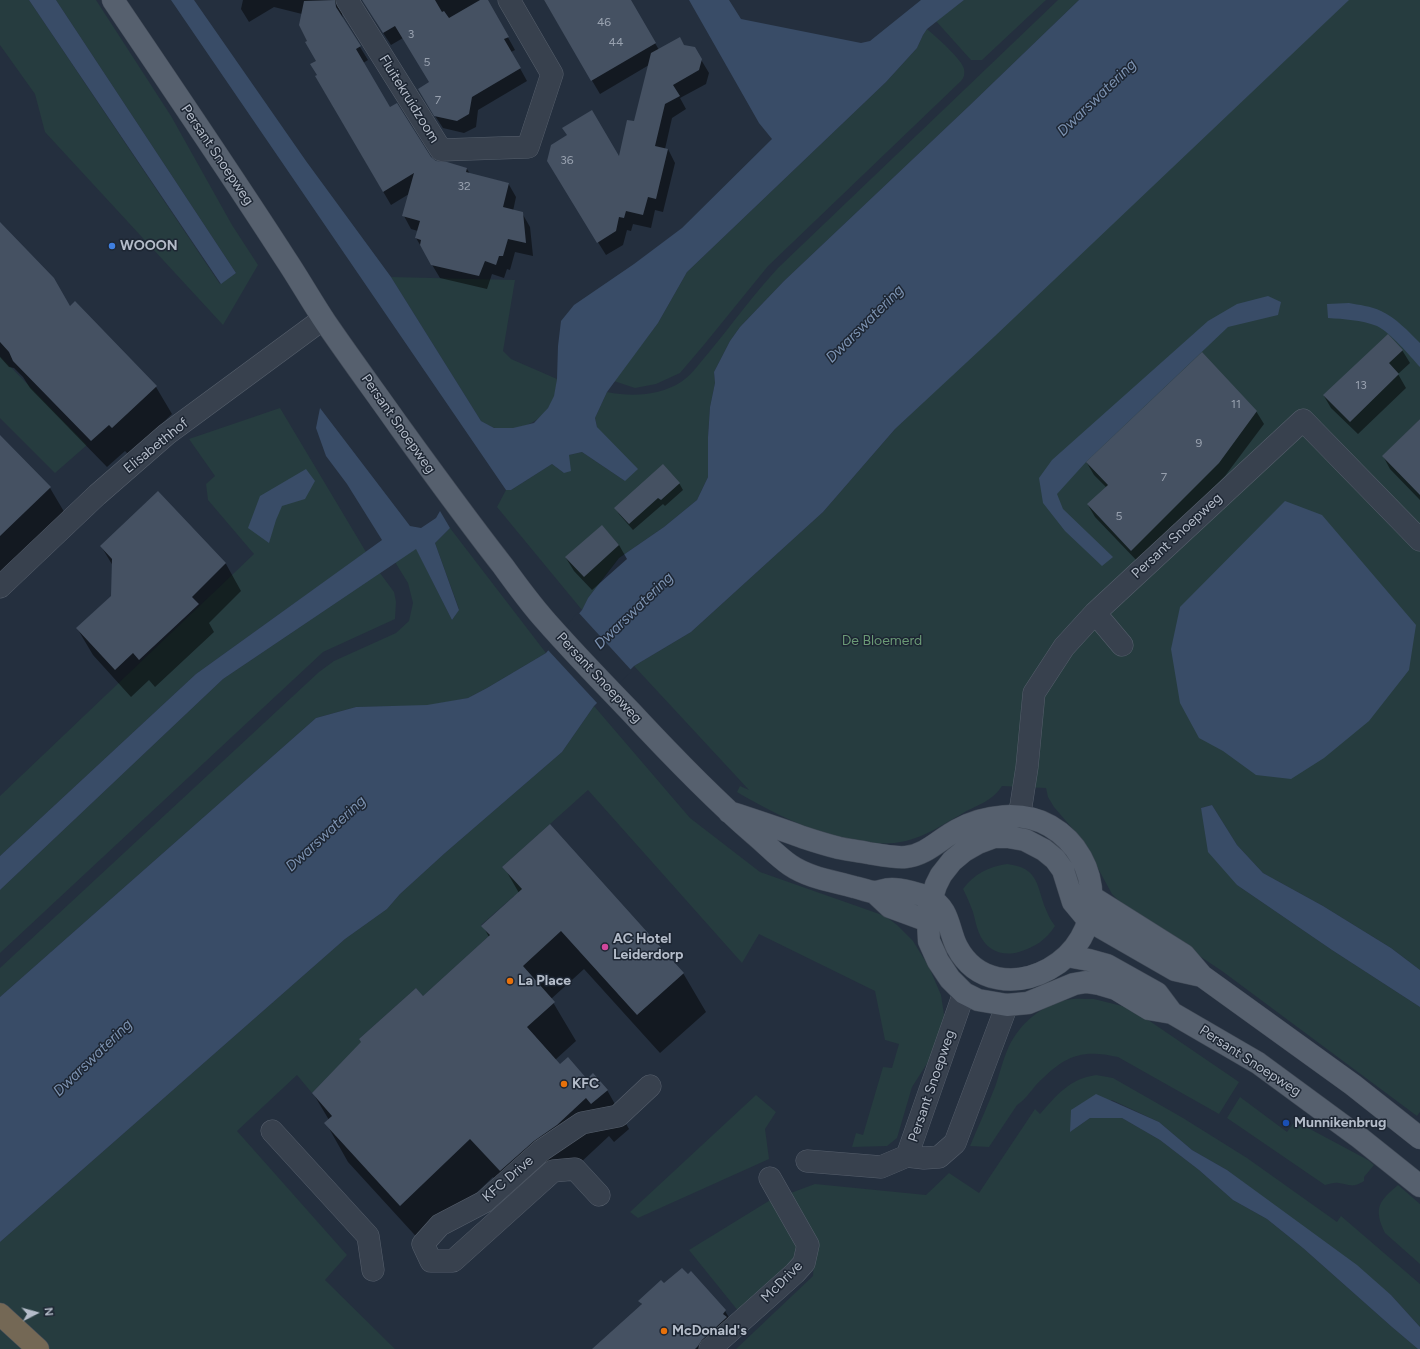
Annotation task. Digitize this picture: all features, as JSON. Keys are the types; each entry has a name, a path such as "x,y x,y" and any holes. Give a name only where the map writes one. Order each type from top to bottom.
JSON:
{"highway":[{"path":"0,1314 38,1349"}],"main road":[{"name":"Persant Snoepweg","path":"114,0 286,258 323,319 446,493 542,616 678,762 729,812 788,864 805,874 874,892 893,889 932,899"},
{"name":"Persant Snoepweg","path":"729,812 836,848 885,856 905,857 926,850 954,831 968,825 996,817 1017,817"},
{"path":"932,899 944,911 949,921 957,948 974,969 988,976 1016,980 1028,977 1053,967 1067,956 1083,933 1088,920 1092,897 1088,874 1082,858 1072,844 1048,824 1032,819 1017,817 1008,837"},
{"path":"964,994 938,961 929,941 928,921 932,899 941,875 952,861 964,851 978,843 994,838 1008,837 1025,840 1044,850 1055,859 1063,870 1073,902 1088,920 1175,970 1202,976"},
{"path":"874,892 890,908 928,921"},
{"path":"1092,897 1184,954 1202,976 1353,1085 1420,1138"},
{"name":"Persant Snoepweg","path":"1067,956 1089,960 1107,966 1157,993 1172,1013"},
{"path":"1007,1005 1016,980"},
{"name":"Persant Snoepweg","path":"964,994 978,1000 1007,1005 1028,1003 1074,984 1086,982 1116,989 1149,1009 1172,1013 1258,1063 1360,1138 1420,1186"}],"street":[{"name":"Fluitekruidzoom","path":"348,0 441,150 528,147 552,74 509,0"},
{"name":"Elisabethhof","path":"0,587 97,495 167,434 323,319"},
{"name":"Persant Snoepweg","path":"1017,817 1021,806 1027,767 1034,693 1064,647 1095,613 1303,420 1420,540"},
{"path":"1095,613 1122,645"},
{"name":"Persant Snoepweg","path":"907,1156 964,994"},
{"name":"Persant Snoepweg","path":"807,1161 881,1167 907,1156 924,1158 939,1157 955,1143 1007,1005"},
{"name":"KFC Drive","path":"599,1195 575,1169 553,1171 453,1261 431,1261 423,1244 440,1225 484,1202 542,1150 582,1123 618,1116 650,1086"},
{"path":"272,1131 368,1236 374,1270"},
{"name":"McDrive","path":"710,1349 795,1273 804,1263 808,1245 770,1178"}],"green space":[{"path":"0,0 29,0 220,284 236,273 56,0 96,0 171,116 232,225 258,265 223,325 45,132 35,94 0,45"},
{"path":"964,0 1046,0 982,60 971,60 936,21"},
{"path":"1058,0 1079,0 784,281 740,327 730,341 714,372 715,383 710,407 708,437 708,477 697,500 664,527 619,558 588,598 582,610 497,507 506,490 511,490 552,464 564,473 569,455 582,452 625,481 597,427 595,418 607,392 626,395 655,393 673,387 685,379 697,367 778,268"},
{"name":"De Bloemerd","path":"1348,0 1420,0 1420,970 1391,948 1323,906 1263,873 1237,845 1212,805 1201,808 1237,885 1332,950 1420,1007 1420,1112 1417,1116 1222,971 1124,906 1112,894 1083,841 1054,807 1048,797 1046,788 1002,786 998,792 988,800 927,833 906,841 885,843 864,842 841,838 796,823 737,792 740,786 749,790 634,666 691,632 823,512 895,429"},
{"path":"927,29 959,60 964,69 963,79 768,266 680,373 656,384 635,388 614,381 658,323 687,272 886,82 917,48"},
{"path":"391,277 515,280 503,351 511,359 557,379 554,397 544,413 538,419 530,423 514,428 495,428 481,421"},
{"path":"0,356 87,445 55,473 0,418"},
{"path":"280,408 366,552 196,674 0,856 0,796 254,554 208,500 206,484 215,476 189,439"},
{"path":"450,528 546,653 468,698 427,706 356,707 316,718 0,997 0,968 319,672 334,661 396,633 409,621 413,603 408,583 395,562 416,548 452,620 459,609 435,543"},
{"path":"380,573 394,592 396,602 395,619 323,652 0,953 0,890 223,679"},
{"path":"594,706 690,818 760,872 885,916 897,925 913,941 929,967 941,995 945,1021 942,1040 912,1087 897,1138 887,1146 852,1147 856,1133 863,1135 883,1067 892,1068 899,1044 885,1040 875,991 759,934 742,963 588,790 502,867 529,896 514,896 481,925 490,935 423,996 416,988 359,1039 367,1048 354,1050 312,1093 297,1075 237,1131 347,1255 325,1280 395,1349 0,1349 0,1242 345,939 387,909 400,894 445,853 562,752"},
{"path":"1007,864 1018,866 1026,870 1036,880 1048,914 1055,926 1044,939 1030,948 1019,952 1006,954 990,948 982,939 963,889 972,879 982,872"},
{"path":"1094,999 1135,1011 1239,1082 1219,1114 1118,1057 1105,1054 1082,1055 1064,1061 1046,1075 1017,1105 989,1147 970,1146 995,1087 1009,1046 1019,1030 1032,1017 1048,1006 1066,1000"},
{"path":"1096,1075 1113,1078 1183,1118 1247,1158 1337,1222 1341,1216 1420,1284 1420,1327 1391,1295 1227,1170 1192,1150 1159,1122 1112,1100 1070,1132 1090,1118 1122,1118 1160,1140 1199,1170 1233,1200 1267,1219 1303,1248 1418,1349 736,1349 813,1276 815,1244 788,1194 815,1184 926,1195 949,1173 979,1193 1035,1109 1040,1114 1058,1094 1071,1084 1078,1080"},
{"path":"756,1095 776,1112 765,1129 769,1159 638,1218 630,1212"},
{"path":"1240,1097 1287,1132 1295,1121 1368,1160 1374,1165 1364,1177 1364,1181 1357,1185 1336,1183 1325,1185 1227,1118"},
{"path":"1398,1185 1420,1204 1420,1264 1385,1233 1379,1217 1382,1201"},
{"path":"772,1199 798,1243 793,1265 739,1312 689,1250"}],"water":[{"path":"29,0 56,0 236,273 221,284"},
{"path":"171,0 194,0 306,161 391,277 481,421 494,428 513,428 534,423 548,408 554,396 557,379 558,346 561,321 574,305 634,264 682,228 772,139 759,123 689,0 729,0 741,19 861,43 870,41 921,0 964,0 927,29 917,48 886,82 687,272 658,323 607,392 595,418 597,427 638,469 625,481 582,452 569,455 571,471 564,473 552,464 511,490 506,490"},
{"name":"Dwarswatering","path":"1079,0 1349,0 895,429 823,512 691,632 634,666 594,706 562,752 445,853 400,894 387,909 345,939 0,1242 0,997 316,718 356,707 427,705 468,698 546,653 582,610 588,598 619,558 664,527 697,500 708,477 708,437 710,407 715,383 714,372 730,341 740,327 784,281"},
{"path":"1268,296 1281,302 1278,315 1228,327 1086,462 1057,494 1063,509 1113,557 1102,566 1065,531 1043,503 1039,478 1052,460 1208,321 1237,304"},
{"path":"1349,303 1377,309 1402,325 1420,343 1420,367 1394,339 1377,326 1359,321 1328,318 1327,304"},
{"path":"320,408 410,526 421,528 436,518 440,511 450,528 435,543 459,610 452,620 416,549 223,679 0,890 0,856 196,674 382,540 347,484 326,456 316,428"},
{"path":"306,469 315,481 305,499 282,506 269,543 248,528 260,496"},
{"path":"1285,501 1322,515 1416,625 1409,670 1369,721 1324,758 1291,779 1256,775 1223,751 1199,738 1180,703 1171,649 1180,607"},
{"path":"1212,805 1237,845 1263,873 1323,906 1391,948 1420,970 1420,1007 1332,950 1237,885 1208,852 1201,808"},
{"path":"1096,1094 1159,1122 1192,1150 1227,1170 1357,1265 1391,1295 1420,1327 1420,1349 1418,1349 1392,1327 1303,1248 1267,1219 1233,1200 1199,1170 1160,1140 1122,1118 1090,1118 1070,1132 1071,1110"}],"pier":[{"path":"578,612 632,671 598,704 547,649"}],"building":[{"path":"335,0 336,7 361,46 356,49 390,107 397,103 431,157 436,161 447,162 467,168 466,172 509,183 503,207 523,212 526,243 508,239 503,256 499,256 496,265 485,261 479,276 431,265 420,245 421,240 415,238 420,221 402,216 414,173 383,192 315,76 317,75 310,64 316,61 305,42 307,41 299,25 304,1"},
{"path":"362,0 435,0 442,12 444,11 449,18 480,0 488,0 509,37 504,39 521,68 472,97 469,114 457,121 434,116 418,89 429,82 395,26 383,33"},
{"path":"544,0 631,0 656,43 591,81"},
{"path":"680,37 684,45 695,47 702,59 699,70 673,85 680,96 665,104 655,146 668,149 656,199 648,197 643,215 626,211 624,218 619,217 616,231 597,243 547,161 551,145 567,135 562,128 592,110 619,156 627,120 634,121 651,53"},
{"path":"0,222 54,278 70,306 75,301 157,386 112,428 109,425 91,441 13,361 9,352 0,342"},
{"path":"1388,334 1403,350 1389,363 1399,374 1350,422 1323,395"},
{"path":"1202,352 1257,411 1219,463 1131,551 1087,504 1108,485 1086,462"},
{"path":"1420,419 1420,495 1382,456"},
{"path":"0,435 51,487 0,536"},
{"path":"663,464 680,483 661,500 658,498 629,524 614,508"},
{"path":"158,491 226,563 192,597 199,604 139,660 133,653 115,670 76,628 111,596 112,559 100,546"},
{"path":"602,525 619,545 584,577 565,557"},
{"path":"550,824 684,973 637,1015 561,931 523,966 555,1002 527,1027 560,1064 568,1057 587,1079 593,1073 608,1090 591,1104 586,1098 557,1125 534,1141 500,1171 470,1139 400,1206 324,1123 332,1116 312,1093 361,1042 359,1039 416,988 423,996 490,935 481,926 522,889 502,867"},
{"path":"682,1268 688,1274 691,1271 726,1310 723,1314 727,1317 702,1340 695,1349 592,1349 642,1304 638,1301 661,1280 664,1283"}],"place":[{"name":"WOOON","path":"112,246"},
{"name":"AC Hotel Leiderdorp","path":"605,947"},
{"name":"La Place","path":"510,981"},
{"name":"KFC","path":"564,1084"},
{"name":"Munnikenbrug","path":"1286,1123"},
{"name":"McDonald's","path":"664,1331"}]}
